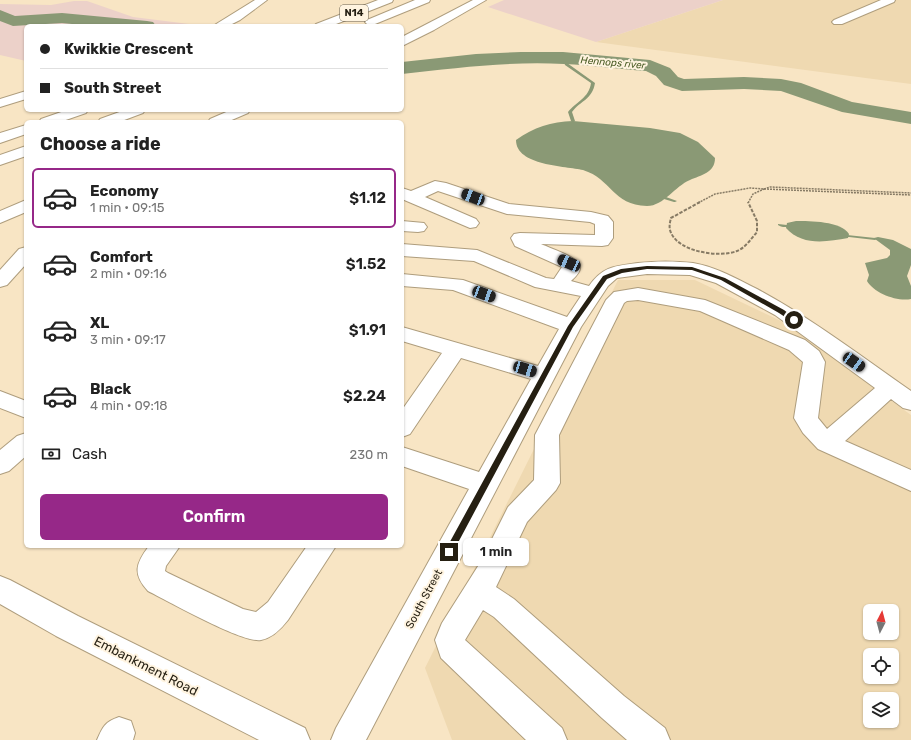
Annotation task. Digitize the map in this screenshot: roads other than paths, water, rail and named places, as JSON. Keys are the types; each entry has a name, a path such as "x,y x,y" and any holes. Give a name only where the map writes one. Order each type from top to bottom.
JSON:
{"main road":[{"path":"227,24 241,21 262,0"},
{"name":"N14","path":"325,24 388,0"},
{"name":"N14","path":"366,24 425,0"},
{"path":"404,37 437,25 480,0"},
{"path":"838,22 890,0"},
{"path":"0,103 24,96"},
{"path":"52,120 75,112"},
{"path":"110,120 132,112"},
{"path":"213,120 231,112"},
{"path":"220,120 239,112"},
{"path":"0,138 24,130"},
{"path":"0,160 24,151"},
{"path":"406,195 435,186 440,186 508,209 591,217 602,220 604,222 604,238 602,241 520,238 521,242 571,266 571,269 559,285"},
{"path":"406,195 470,223"},
{"path":"0,218 24,207"},
{"path":"0,272 24,248"},
{"path":"404,250 477,256 542,283 559,285 593,293"},
{"path":"0,281 24,256"},
{"name":"South Street","path":"348,740 571,326 605,277 621,271 647,268 676,267 705,272 735,285 782,311 911,402"},
{"path":"404,280 456,284 571,326"},
{"path":"550,740 452,648 450,640 490,572 517,515 547,483 548,435 616,300 620,296 638,294 705,306 797,345 811,356 814,362 806,418 812,427 827,443 911,481"},
{"path":"404,335 456,348 544,375"},
{"path":"404,425 456,348"},
{"path":"827,443 855,416 890,387"},
{"path":"0,399 24,409"},
{"path":"0,464 24,444"},
{"path":"404,457 486,484"},
{"path":"164,548 157,556 151,571 151,575 158,582 238,622 260,627 272,618 278,611 321,548"},
{"name":"Embankment Road","path":"0,589 67,626 293,740"},
{"path":"479,591 504,608 614,707 654,740"}],"waterway":[{"name":"Hennops river","path":"0,15 13,21 62,18 126,24"},
{"name":"Hennops river","path":"404,68 476,60 521,58 563,58 650,66 663,72 671,81 682,85 744,83 781,85 850,108 911,118"},
{"path":"563,58 566,64 593,83 590,93 570,112 573,121"},
{"path":"665,198 675,201"},
{"path":"780,225 787,226"},
{"path":"849,236 875,239"}]}
